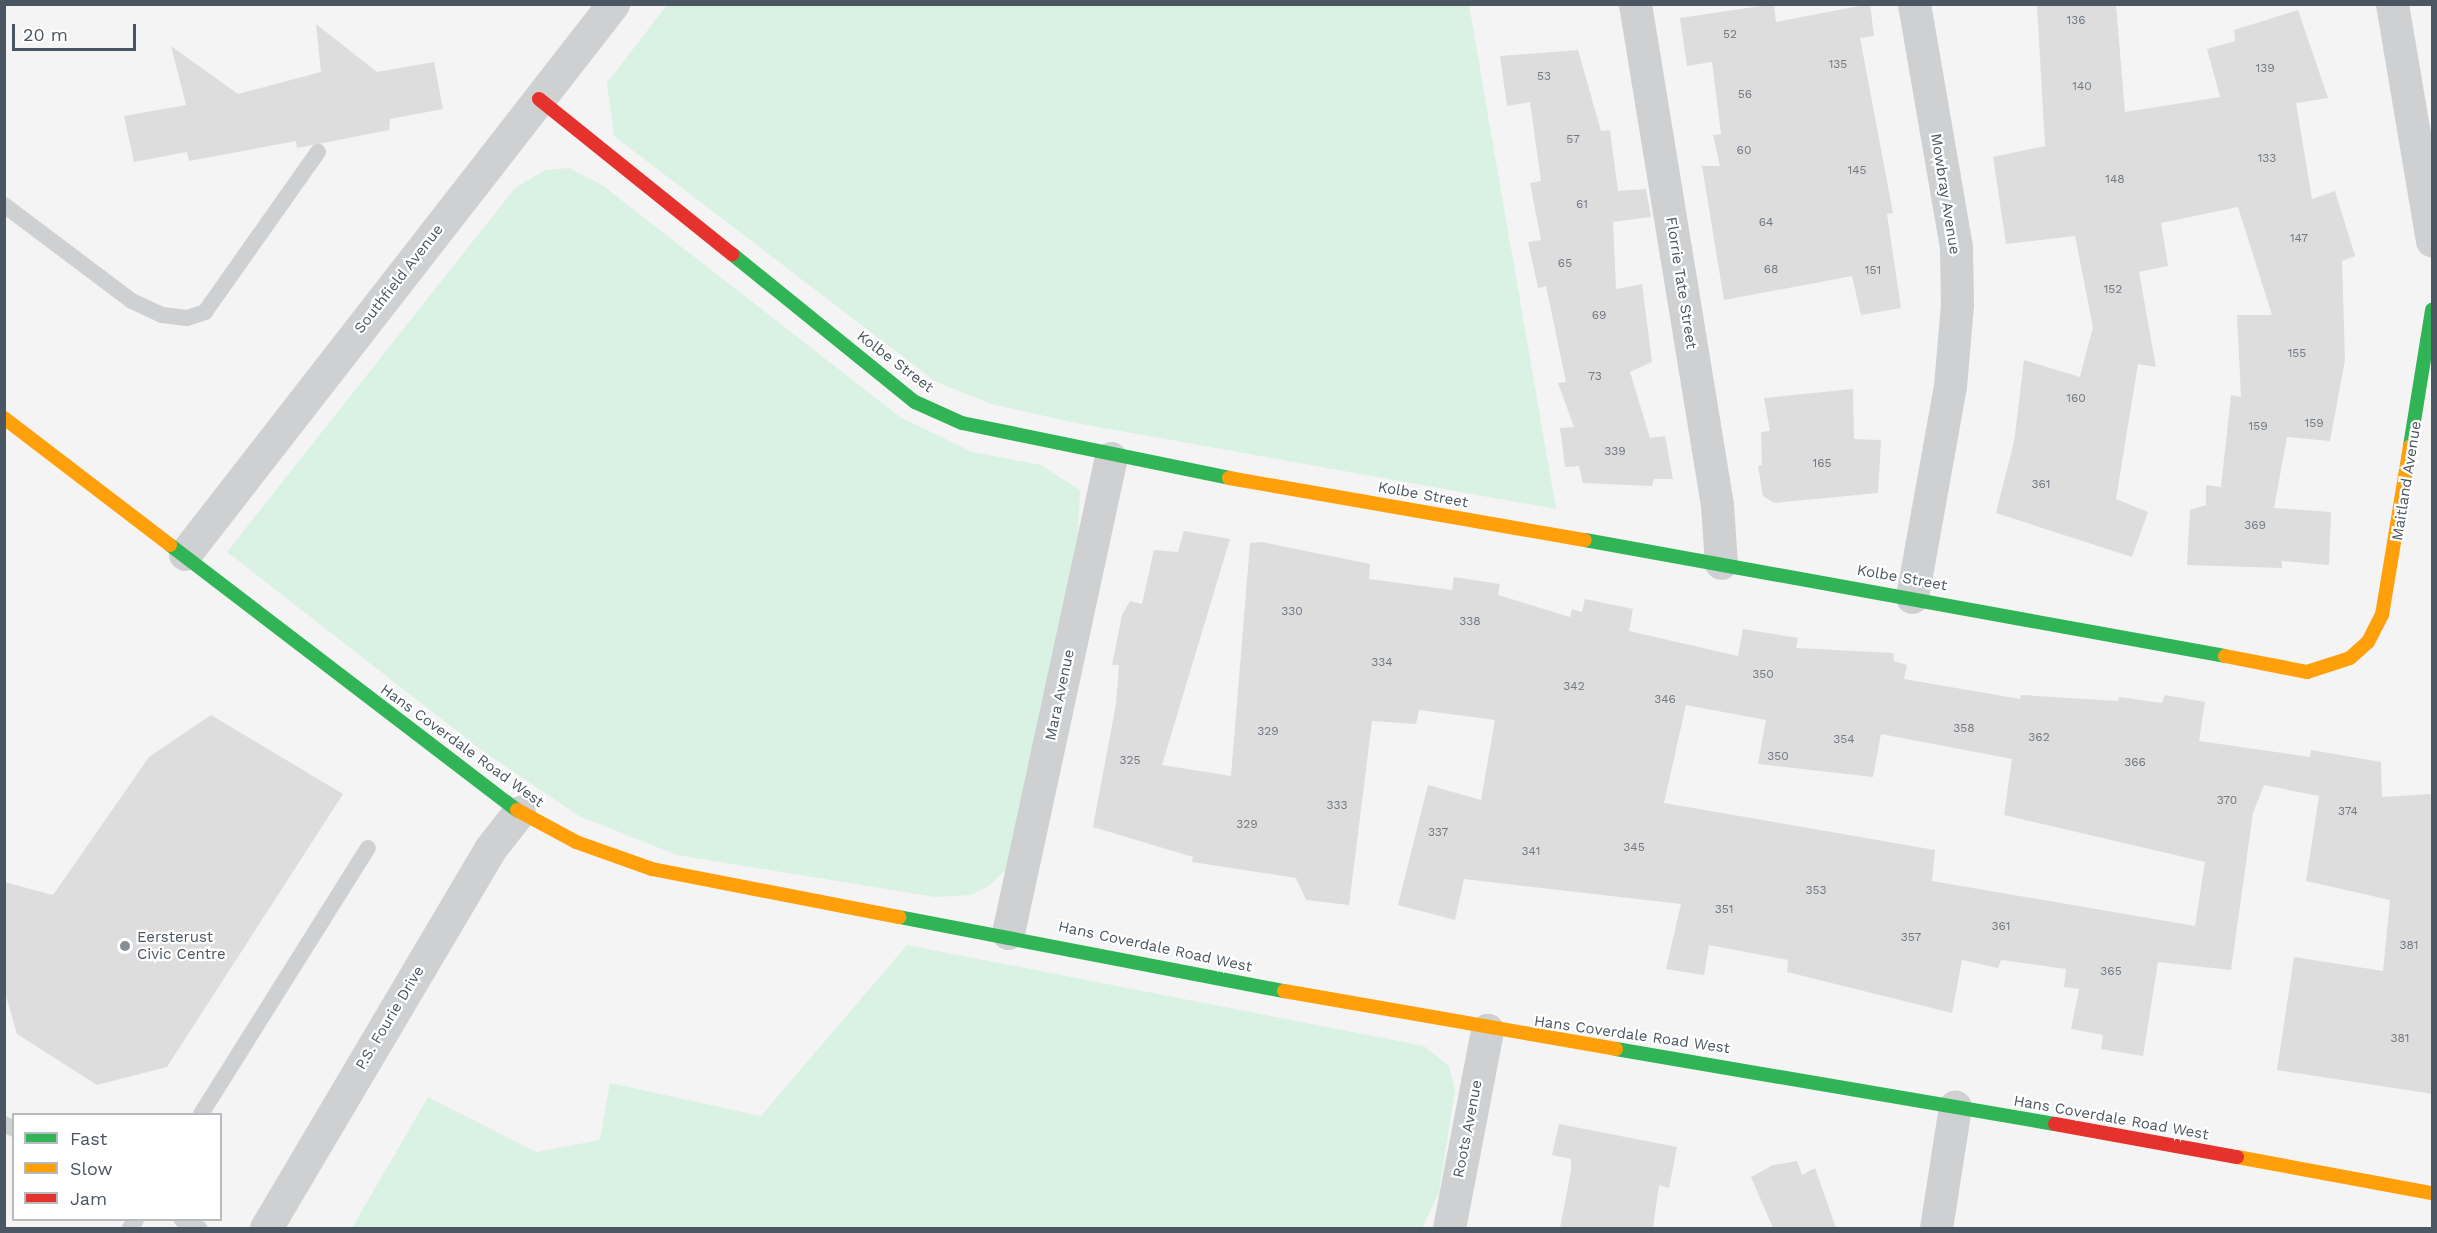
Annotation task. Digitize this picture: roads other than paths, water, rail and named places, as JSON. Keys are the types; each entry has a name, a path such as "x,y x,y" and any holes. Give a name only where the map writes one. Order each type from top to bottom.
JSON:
{"street":[{"name":"Southfield Avenue","path":"185,554 613,4"},
{"name":"Florrie Tate Street","path":"1635,4 1717,505 1721,563"},
{"name":"Mowbray Avenue","path":"1912,597 1950,386 1957,305 1956,247 1914,4"},
{"path":"2392,4 2420,90 2433,241"},
{"name":"Kolbe Street","path":"539,99 915,402 962,423 1111,458 1912,597 2307,672 2350,658 2368,642 2382,615"},
{"name":"Maitland Avenue","path":"2382,615 2433,310"},
{"name":"Hans Coverdale Road West","path":"4,418 185,554 519,812 576,842 652,869 1008,933 1487,1030 1955,1106 2433,1193"},
{"name":"Mara Avenue","path":"1008,933 1111,458"},
{"name":"P.S. Fourie Drive","path":"266,1228 490,849 519,812"},
{"name":"Roots Avenue","path":"1449,1228 1487,1030"},
{"path":"1936,1228 1955,1106"}],"lane":[{"path":"4,205 132,301 162,315 187,318 205,312 318,152"},
{"path":"202,1113 368,848"},
{"path":"184,1221 199,1228"}],"place":[{"name":"Eersterust Civic Centre","path":"125,946"}]}
